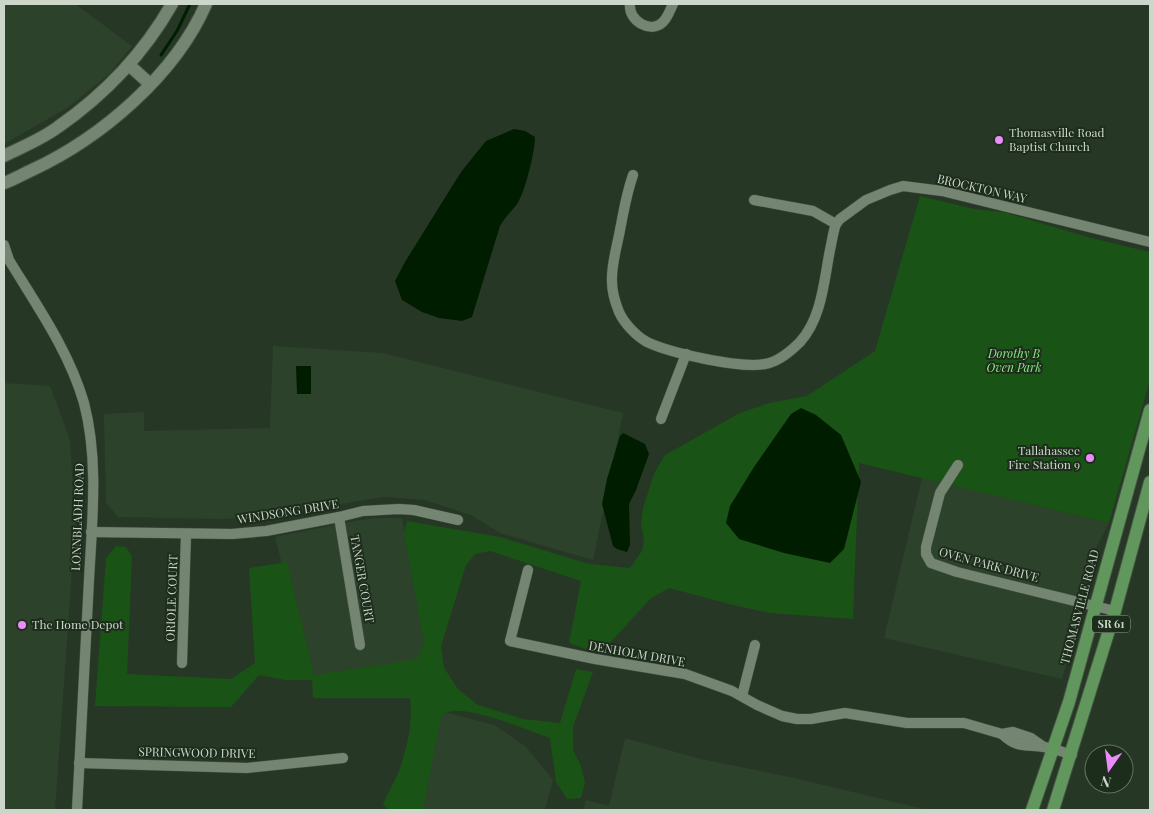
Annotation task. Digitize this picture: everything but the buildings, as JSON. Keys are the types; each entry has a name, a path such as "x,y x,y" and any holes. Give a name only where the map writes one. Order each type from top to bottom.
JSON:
{"main road":[{"name":"THOMASVILLE ROAD","path":"1032,810 1049,748 1069,702 1150,410"},
{"name":"SR 61","path":"1053,810 1072,755 1115,611 1150,482"},
{"path":"1122,510 1141,515"}],"street":[{"path":"4,156 58,128 95,97 129,66 161,23 172,4"},
{"path":"4,183 53,160 85,140 122,112 150,84 178,50 206,4"},
{"path":"630,4 631,12 637,22 651,26 663,22 673,4"},
{"path":"129,66 150,84"},
{"path":"633,175 626,194 612,269 613,296 620,314 637,334 648,342 686,354 726,363 752,366 774,361 788,352 808,332 816,316 836,224 813,211 754,200"},
{"name":"BROCKTON WAY","path":"836,224 866,200 903,186 942,191 1150,242"},
{"name":"LONNBLADH ROAD","path":"4,245 9,260 66,354 84,404 90,429 92,450 91,532 77,810"},
{"path":"661,419 686,354"},
{"name":"OVEN PARK DRIVE","path":"958,465 940,493 926,547 926,554 931,563 958,572 1115,611"},
{"name":"WINDSONG DRIVE","path":"91,532 232,534 266,531 364,511 399,509 414,510 458,520"},
{"name":"TANGER COURT","path":"338,517 360,645"},
{"name":"ORIOLE COURT","path":"182,663 186,534"},
{"name":"DENHOLM DRIVE","path":"528,570 510,642 595,660 685,674 742,696 774,713 797,719 811,719 845,713 907,723 964,723 1002,734 1013,732 1031,738 1049,748 1072,755"},
{"path":"742,696 755,645"},
{"name":"SPRINGWOOD DRIVE","path":"80,763 247,768 343,758"}],"shaded area":[{"path":"4,4 75,4 132,46 109,74 67,108 4,144"},
{"path":"514,129 525,131 535,137 531,161 520,199 500,226 472,317 462,321 439,318 422,312 402,300 395,281 461,172 486,141"},
{"path":"273,346 382,353 623,413 593,560 500,533 471,515 425,500 383,497 263,517 222,519 118,517 106,503 104,414 144,412 144,431 270,428"},
{"path":"296,366 311,366 311,394 297,394"},
{"path":"4,383 50,386 70,440 75,527 55,810 4,810"},
{"path":"801,408 816,415 841,435 861,482 844,549 830,563 784,553 739,539 726,523 730,506 754,467 791,414"},
{"path":"623,433 645,444 649,454 629,504 630,545 627,552 613,546 602,504 607,479 620,436"},
{"path":"922,478 1109,523 1094,552 1084,585 1080,589 1075,609 1080,617 1062,679 884,638"},
{"path":"376,518 402,518 430,663 311,678 275,537"},
{"path":"440,711 494,725 525,746 553,780 545,810 414,810"},
{"path":"625,738 701,759 794,778 928,810 583,810 586,800 609,806"}],"green space":[{"name":"Dorothy B Oven Park","path":"920,196 974,209 1003,212 1091,238 1150,252 1150,380 1109,523 859,463 853,619 770,613 669,588 650,599 600,654 569,643 581,581 490,551 475,554 466,565 441,646 444,668 458,689 478,705 523,719 560,723 576,669 593,672 573,727 573,750 581,766 585,783 581,798 567,799 556,782 550,738 487,716 452,711 441,716 423,810 389,810 383,805 399,770 406,749 410,723 410,698 313,698 312,680 285,680 259,675 231,707 95,706 106,558 116,546 126,547 132,556 127,674 231,679 255,663 249,568 287,562 314,675 417,659 424,642 404,533 407,521 500,537 589,564 630,568 642,551 644,540 641,524 643,508 654,474 665,455 740,413 769,403 807,396 875,351"}],"waterway":[{"path":"161,55 177,31 190,4"}],"place":[{"name":"Thomasville Road Baptist Church","path":"999,140"},
{"name":"Tallahassee Fire Station 9","path":"1090,458"},
{"name":"The Home Depot","path":"22,625"}]}
